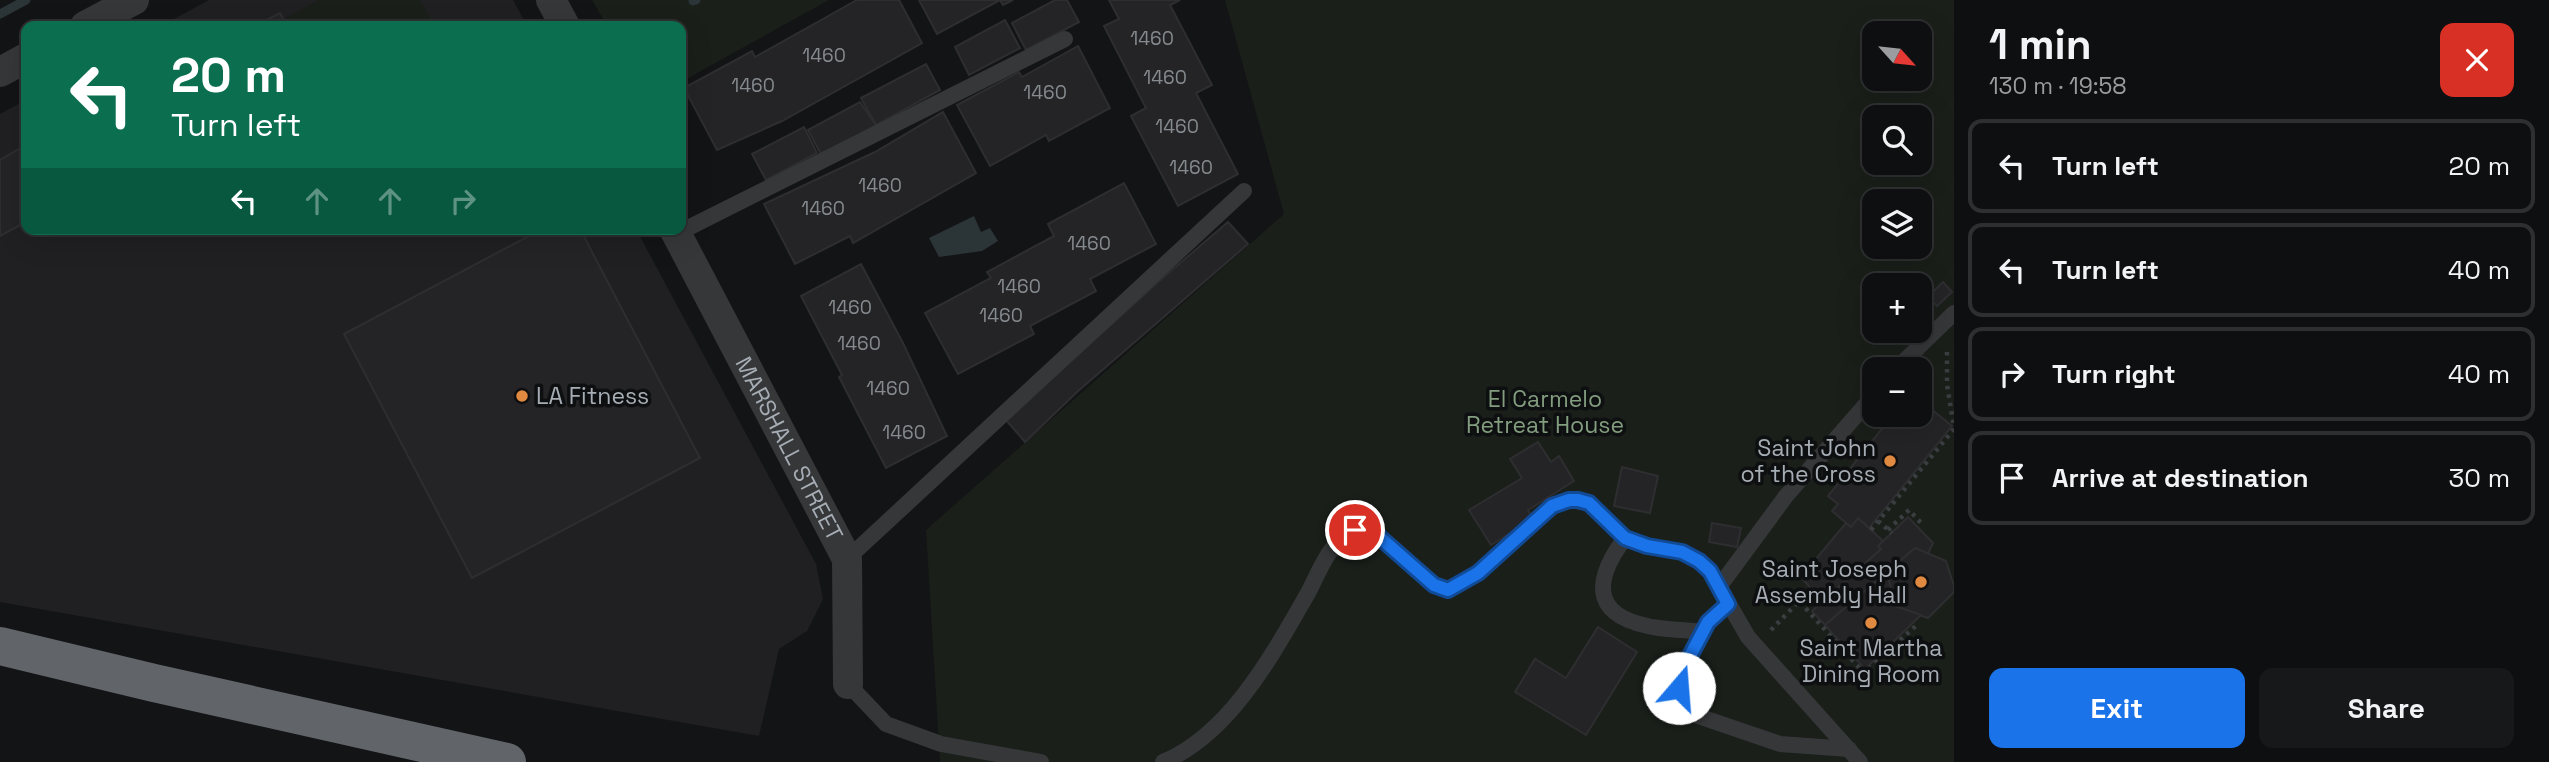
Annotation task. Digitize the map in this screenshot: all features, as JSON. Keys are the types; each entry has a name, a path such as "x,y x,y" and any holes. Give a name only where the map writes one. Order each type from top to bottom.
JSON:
{"highway":[{"path":"0,646 507,762"}],"street":[{"path":"94,21 134,0"},
{"path":"551,0 562,21"},
{"path":"0,72 21,61"},
{"name":"MARSHALL STREET","path":"677,235 847,559 848,684"}],"lane":[{"path":"686,227 1065,39"},
{"path":"847,559 1244,191"},
{"path":"1908,357 1954,313"},
{"path":"1719,587 1786,496 1862,409"},
{"path":"1163,762 1181,754 1212,732 1239,700 1286,632 1332,549 1344,536 1355,530 1367,530 1376,534 1434,585 1448,590 1478,573 1552,506 1569,500 1589,503 1625,538 1647,546 1682,552 1710,571 1755,645 1860,762"},
{"path":"1625,538 1609,559 1604,577 1602,595 1612,612 1633,622 1659,628 1702,632"},
{"path":"1728,604 1708,622 1681,673 1679,688 1683,701 1698,716 1780,744 1849,749"},
{"path":"848,684 886,724 941,744 1041,762"}],"path":[{"path":"1871,530 1954,428 1947,385 1948,347"},
{"path":"1878,521 1890,532 1909,510 1924,526"},
{"path":"1755,645 1811,589"},
{"path":"1800,602 1864,673 1919,623"}],"shaded area":[{"path":"209,0 513,0 524,21 170,21"},
{"path":"21,103 21,235 639,235 816,564 823,599 807,631 779,649 759,736 0,602 0,114"},
{"path":"974,216 981,232 990,228 998,241 982,251 939,257 929,238"}],"green space":[{"path":"319,0 420,0 432,21 284,21 283,19"},
{"path":"592,0 829,0 686,79 686,21 604,21"},
{"name":"El Carmelo Retreat House","path":"1225,0 1954,0 1954,762 940,762 926,530 1284,214"}],"building":[{"path":"857,0 899,0 922,43 782,121 717,150 686,92 686,87 752,51 755,57"},
{"path":"919,0 1000,0 937,34"},
{"path":"1000,0 1013,0 1003,5"},
{"path":"1055,0 1067,0 1079,22 1026,50 1012,23"},
{"path":"1109,0 1180,0 1170,5 1212,85 1196,93 1238,174 1178,206 1131,116 1146,108 1104,26 1119,19"},
{"path":"280,13 284,21 265,21"},
{"path":"1005,20 1020,48 969,75 955,47"},
{"path":"1078,46 1110,108 1049,141 1046,135 990,166 957,105 1019,72 1022,77"},
{"path":"926,64 940,90 876,125 861,98"},
{"path":"860,102 876,125 822,156 808,130"},
{"path":"943,112 976,173 853,243 850,236 795,264 764,204 875,152"},
{"path":"804,127 817,153 766,180 752,154"},
{"path":"21,148 21,225 0,236 0,160"},
{"path":"1124,183 1156,244 1090,279 1096,291 1030,326 1034,334 958,374 925,313 991,278 987,272 1054,236 1048,224"},
{"path":"1228,222 1248,244 1077,392 1025,442 1006,420"},
{"name":"LA Fitness","path":"531,235 583,235 700,458 472,578 344,334"},
{"path":"861,264 903,343 947,436 886,468 801,296"},
{"path":"1943,282 1952,292 1937,306 1932,301 1932,293"},
{"name":"Saint John of the Cross","path":"1932,410 1952,426 1869,528 1858,518 1851,527 1832,511 1838,504 1828,496 1883,427 1932,427"},
{"path":"1538,442 1551,462 1559,456 1574,481 1528,510 1533,519 1491,545 1469,510 1522,478 1510,459"},
{"path":"1622,467 1658,476 1650,513 1614,506"},
{"path":"1908,517 1933,543 1928,554 1915,548 1825,625 1812,611 1881,549 1878,546"},
{"path":"1858,518 1883,541 1878,546 1881,549 1822,602 1801,577 1846,523 1851,527"},
{"path":"1712,523 1741,528 1737,547 1709,542"},
{"name":"Saint Joseph Assembly Hall","path":"1915,548 1946,561 1954,586 1954,592 1928,618 1895,606 1887,572"},
{"name":"Saint Martha Dining Room","path":"1887,572 1895,606 1921,615 1865,669 1825,625"},
{"path":"1598,627 1637,652 1586,735 1515,692 1535,659 1566,678"}],"waterway":[{"path":"0,14 26,0"}],"place":[{"name":"LA Fitness","path":"522,396"},
{"name":"Saint John of the Cross","path":"1890,461"},
{"name":"Saint Joseph Assembly Hall","path":"1921,582"},
{"name":"Saint Martha Dining Room","path":"1871,623"}],"route":[{"path":"1355,530 1367,530 1376,534 1434,585 1448,590 1478,573 1552,506 1569,500 1589,503 1625,538 1647,546 1682,552 1699,561 1710,571 1728,604 1708,622 1681,673 1679,688"}]}
